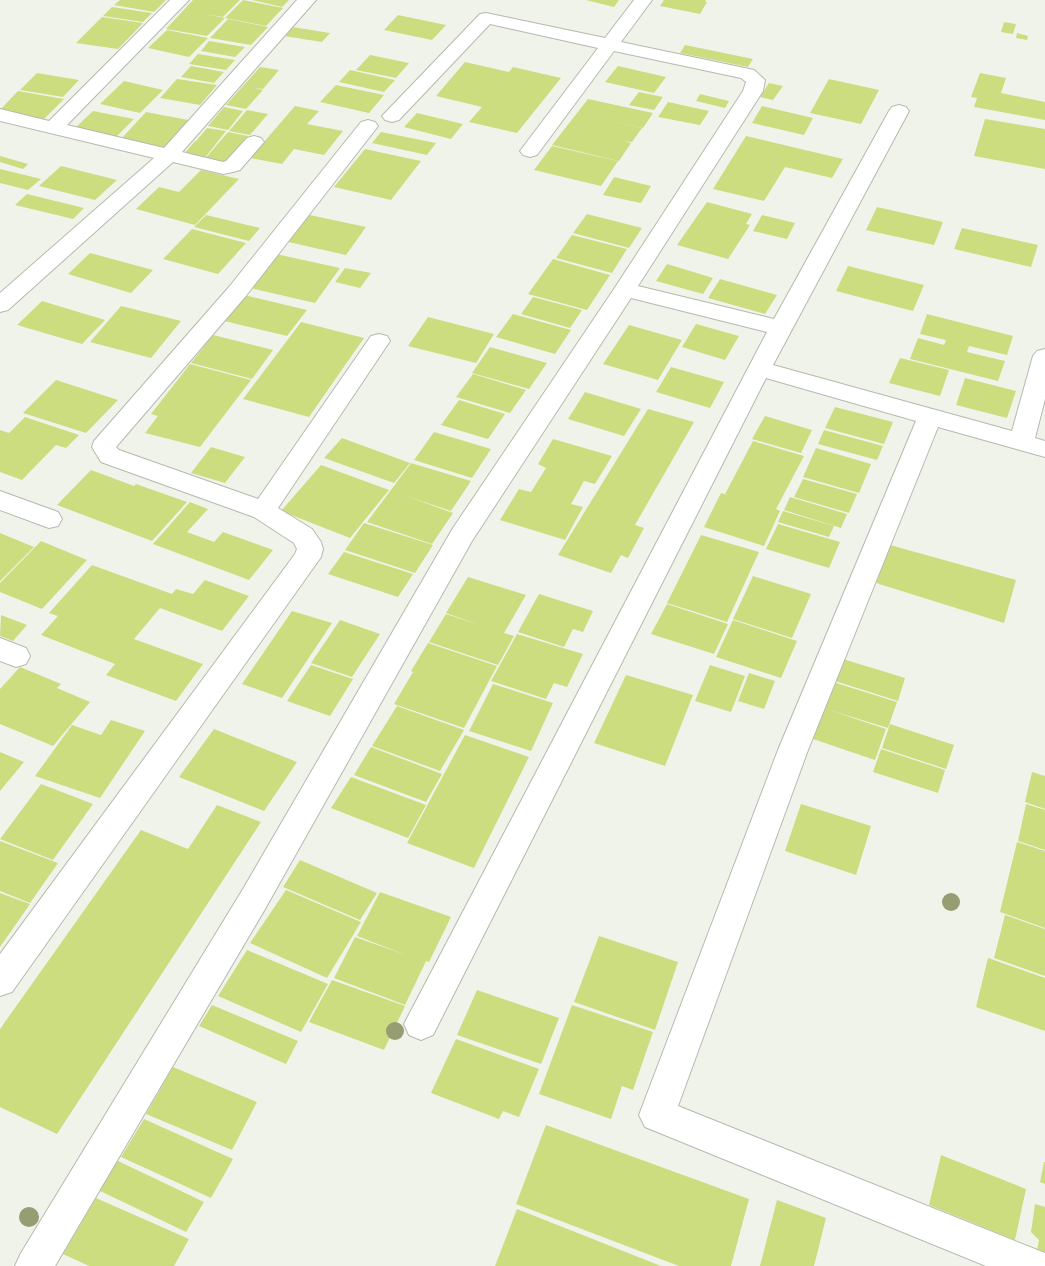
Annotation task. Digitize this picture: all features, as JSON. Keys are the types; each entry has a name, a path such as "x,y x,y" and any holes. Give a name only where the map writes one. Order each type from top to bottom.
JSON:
{"street":[{"path":"54,127 180,0"},
{"path":"0,305 169,155 308,0"},
{"path":"530,151 609,43 644,0"},
{"path":"34,1266 254,900 462,535 625,290 753,91 756,80 747,74 486,18 392,116"},
{"path":"421,1024 780,328 899,111"},
{"path":"0,132 9,117 223,168 230,168 254,142"},
{"path":"0,981 75,875 308,557 310,549 308,542 303,536 263,511 110,456 104,447 111,434 236,292 368,126"},
{"path":"625,290 780,328"},
{"path":"263,511 379,341"},
{"path":"1021,443 1045,356"},
{"path":"760,369 1045,449"},
{"path":"930,417 793,750 657,1115 1032,1266"},
{"path":"0,500 49,519"}],"building":[{"path":"120,0 166,0 154,12 114,5"},
{"path":"193,0 240,0 223,17 204,14 225,18 207,36 166,29"},
{"path":"243,0 283,8 266,26 225,18"},
{"path":"252,0 289,0 282,7"},
{"path":"586,0 619,0 614,7"},
{"path":"664,0 706,0 705,2 707,2 700,14 660,6"},
{"path":"112,7 152,13 143,22 103,16"},
{"path":"398,15 446,25 432,40 384,30"},
{"path":"102,17 143,23 118,49 76,43"},
{"path":"228,19 268,27 251,45 210,38"},
{"path":"1004,22 1016,24 1013,34 1001,32"},
{"path":"292,27 330,33 322,42 284,36"},
{"path":"167,30 208,38 189,57 148,48"},
{"path":"1017,33 1028,36 1027,40 1016,38"},
{"path":"209,41 245,47 235,57 201,51"},
{"path":"685,45 753,59 748,67 680,53"},
{"path":"198,54 235,60 226,70 189,64"},
{"path":"370,55 409,63 396,78 356,70"},
{"path":"465,62 509,72 513,67 561,78 517,133 469,122 482,107 436,96"},
{"path":"191,66 224,72 214,83 181,77"},
{"path":"618,66 666,77 654,93 605,82"},
{"path":"260,67 279,70 263,89 254,88 263,90 246,109 226,105"},
{"path":"350,70 395,80 384,92 339,82"},
{"path":"37,73 79,80 63,97 20,90"},
{"path":"980,73 1006,78 1001,93 1045,102 1045,120 974,107 977,98 971,97"},
{"path":"177,79 217,85 200,105 160,98"},
{"path":"829,79 879,90 861,124 810,113"},
{"path":"124,81 163,90 140,113 100,104"},
{"path":"769,83 783,86 773,100 760,97"},
{"path":"336,85 384,95 369,113 320,102"},
{"path":"18,91 64,99 44,119 0,110"},
{"path":"639,92 663,97 654,110 629,105"},
{"path":"700,94 729,101 725,108 696,101"},
{"path":"588,99 653,113 643,128 608,120 642,128 632,142 625,141 631,143 619,161 552,145"},
{"path":"668,102 709,111 700,125 658,117"},
{"path":"295,106 319,111 307,124 343,131 324,155 294,149 282,164 250,158"},
{"path":"762,106 813,118 804,135 752,123"},
{"path":"224,107 243,111 228,130 208,126"},
{"path":"247,110 268,114 250,135 229,131"},
{"path":"93,111 134,119 116,137 75,128"},
{"path":"146,112 188,120 164,147 121,139"},
{"path":"417,113 463,124 451,139 404,127"},
{"path":"985,119 1045,129 1045,169 974,156"},
{"path":"207,128 226,131 204,159 183,155 195,141 203,143 196,141"},
{"path":"228,132 248,136 225,164 204,160"},
{"path":"381,132 436,143 427,155 372,143"},
{"path":"746,136 843,159 832,178 785,167 764,201 713,189"},
{"path":"552,146 618,161 601,186 534,170"},
{"path":"365,149 421,161 391,200 334,187"},
{"path":"0,156 28,164 23,169 0,162"},
{"path":"61,166 117,180 95,200 39,186"},
{"path":"0,169 41,179 28,190 0,183"},
{"path":"201,170 239,179 195,225 136,209 159,187 179,192"},
{"path":"614,177 651,186 641,203 603,195"},
{"path":"27,194 84,208 73,219 15,205"},
{"path":"707,202 752,214 746,224 750,225 728,259 677,245"},
{"path":"877,207 943,222 934,245 866,230"},
{"path":"305,214 366,227 346,255 284,241"},
{"path":"587,214 642,228 629,248 573,233"},
{"path":"206,215 260,228 249,241 194,227"},
{"path":"762,215 795,223 787,239 753,231"},
{"path":"962,228 1038,245 1031,267 954,249"},
{"path":"192,229 246,243 218,274 163,259"},
{"path":"572,235 627,249 612,273 556,258"},
{"path":"90,253 153,270 131,293 68,274"},
{"path":"276,254 340,268 315,303 250,288"},
{"path":"553,259 610,275 587,310 528,294"},
{"path":"667,264 713,278 703,294 656,281"},
{"path":"848,266 924,285 913,311 836,291"},
{"path":"345,268 371,273 360,288 335,282"},
{"path":"720,279 777,295 765,314 708,298"},
{"path":"244,295 307,310 287,336 224,321"},
{"path":"533,297 582,310 570,328 521,314"},
{"path":"42,301 105,320 82,344 17,325"},
{"path":"121,306 181,321 151,358 90,342"},
{"path":"513,314 571,330 555,354 496,337"},
{"path":"927,314 1013,336 1007,355 969,346 967,352 1005,361 998,381 910,359 918,338 944,345 946,340 920,334"},
{"path":"428,317 494,334 476,363 408,346"},
{"path":"301,322 364,338 309,417 243,399"},
{"path":"696,324 739,336 725,360 682,347"},
{"path":"629,325 682,340 658,380 603,364"},
{"path":"213,335 273,350 252,379 191,363"},
{"path":"490,347 547,363 529,389 472,373"},
{"path":"900,358 949,370 940,396 889,383"},
{"path":"190,364 251,380 200,447 145,433 158,416 151,414"},
{"path":"671,367 724,382 710,408 656,392"},
{"path":"473,374 526,390 510,413 456,397"},
{"path":"965,378 1016,391 1007,418 956,405"},
{"path":"56,380 118,400 86,433 23,413"},
{"path":"585,392 641,409 624,436 568,419"},
{"path":"459,400 505,414 488,439 441,425"},
{"path":"835,407 893,422 884,444 825,428"},
{"path":"648,409 694,422 635,525 644,528 628,558 621,555 611,573 558,555"},
{"path":"765,416 812,430 801,453 752,439"},
{"path":"25,417 79,435 66,448 56,445 22,480 0,472 0,430 9,433"},
{"path":"824,430 883,446 877,460 818,444"},
{"path":"434,432 491,449 472,478 414,460"},
{"path":"342,438 410,463 394,483 324,458"},
{"path":"553,439 612,456 595,484 584,481 571,504 583,507 565,540 500,520 519,489 531,492 546,468 538,464"},
{"path":"753,441 804,456 776,509 780,511 764,546 704,527 721,493 733,497 725,494"},
{"path":"211,447 245,457 225,483 191,473"},
{"path":"816,448 871,464 859,493 803,477"},
{"path":"411,463 471,481 451,511 403,495 453,513 432,544 367,522"},
{"path":"321,465 389,490 350,538 281,511"},
{"path":"91,470 134,486 136,484 187,502 152,541 57,505"},
{"path":"803,479 857,494 849,513 794,497"},
{"path":"790,497 847,514 841,528 784,510"},
{"path":"190,502 208,509 187,532 214,542 223,532 273,550 249,580 153,544"},
{"path":"783,511 834,526 829,537 778,522"},
{"path":"364,523 433,545 415,573 345,550"},
{"path":"778,524 840,542 829,568 766,549"},
{"path":"0,533 34,547 0,581"},
{"path":"701,535 759,552 727,622 667,603"},
{"path":"41,541 87,560 42,609 0,592 0,583"},
{"path":"890,545 1016,580 1004,623 876,583"},
{"path":"344,552 413,574 398,597 328,574"},
{"path":"92,565 172,594 176,589 193,594 205,580 249,596 222,631 160,608 134,639 203,664 176,701 106,675 115,664 41,635 58,616 49,613"},
{"path":"753,576 811,594 792,638 733,619"},
{"path":"468,577 526,595 504,633 514,636 498,665 429,642 446,614 479,625 446,613"},
{"path":"539,594 593,611 583,632 573,629 564,647 518,632"},
{"path":"667,604 728,624 714,654 651,634"},
{"path":"292,611 332,623 282,698 242,684"},
{"path":"1,615 27,625 13,641 0,636"},
{"path":"340,620 380,634 352,677 311,663"},
{"path":"733,620 797,641 781,678 716,657"},
{"path":"517,634 583,654 567,687 554,683 546,699 491,681"},
{"path":"428,643 497,666 464,728 394,704 413,672 426,677 411,671"},
{"path":"843,659 905,678 898,701 835,681"},
{"path":"311,665 353,679 330,716 287,701"},
{"path":"710,665 745,676 731,712 695,701"},
{"path":"20,667 61,684 57,688 90,702 53,746 0,724 0,689"},
{"path":"749,673 775,681 764,709 738,701"},
{"path":"626,675 693,695 665,766 594,743"},
{"path":"833,682 897,702 888,728 826,709 886,729 875,760 813,739"},
{"path":"493,684 553,703 531,751 469,731"},
{"path":"397,706 464,730 440,771 372,746"},
{"path":"111,720 145,731 100,798 35,776 72,725 101,735"},
{"path":"890,724 954,745 946,769 882,748"},
{"path":"214,729 297,762 264,811 179,777"},
{"path":"465,735 529,757 474,868 407,843"},
{"path":"371,747 442,774 426,802 354,775"},
{"path":"881,749 945,770 938,793 873,772"},
{"path":"0,752 24,762 0,791"},
{"path":"1032,772 1045,776 1045,809 1025,802"},
{"path":"351,777 426,805 408,838 331,808"},
{"path":"41,784 93,804 53,860 0,839"},
{"path":"801,804 871,826 856,875 785,851"},
{"path":"1026,804 1045,810 1045,850 1018,841"},
{"path":"217,805 261,822 57,1134 0,1107 0,1029 141,830 188,849"},
{"path":"0,841 58,863 30,903 0,891"},
{"path":"1017,842 1045,851 1045,928 1000,912"},
{"path":"300,860 377,893 360,920 283,887"},
{"path":"286,890 361,922 327,978 250,943"},
{"path":"380,892 451,917 429,962 426,961 405,1005 334,978 355,937 406,955 357,936"},
{"path":"0,893 30,904 0,947"},
{"path":"1005,915 1045,929 1045,976 994,958"},
{"path":"599,936 678,962 655,1030 574,1002"},
{"path":"247,950 328,984 301,1032 218,996"},
{"path":"988,958 1045,978 1045,1031 976,1007"},
{"path":"332,980 405,1006 384,1050 309,1022"},
{"path":"477,990 559,1018 541,1064 457,1035"},
{"path":"212,1005 298,1041 286,1064 199,1026"},
{"path":"572,1005 653,1032 633,1090 622,1086 611,1119 539,1094"},
{"path":"456,1039 539,1069 519,1117 503,1111 499,1119 431,1093"},
{"path":"173,1067 257,1102 232,1150 146,1114"},
{"path":"144,1119 233,1159 211,1198 121,1157"},
{"path":"546,1125 749,1199 731,1266 679,1266 516,1204"},
{"path":"941,1155 1026,1189 1015,1240 929,1205"},
{"path":"116,1160 204,1202 186,1232 98,1190"},
{"path":"1045,1162 1045,1184 1040,1182"},
{"path":"96,1198 189,1239 174,1266 89,1266 63,1254"},
{"path":"777,1200 826,1218 814,1266 760,1266"},
{"path":"1035,1204 1045,1207 1045,1258 1036,1255 1039,1240 1031,1232"},
{"path":"517,1209 661,1266 495,1266"}]}
